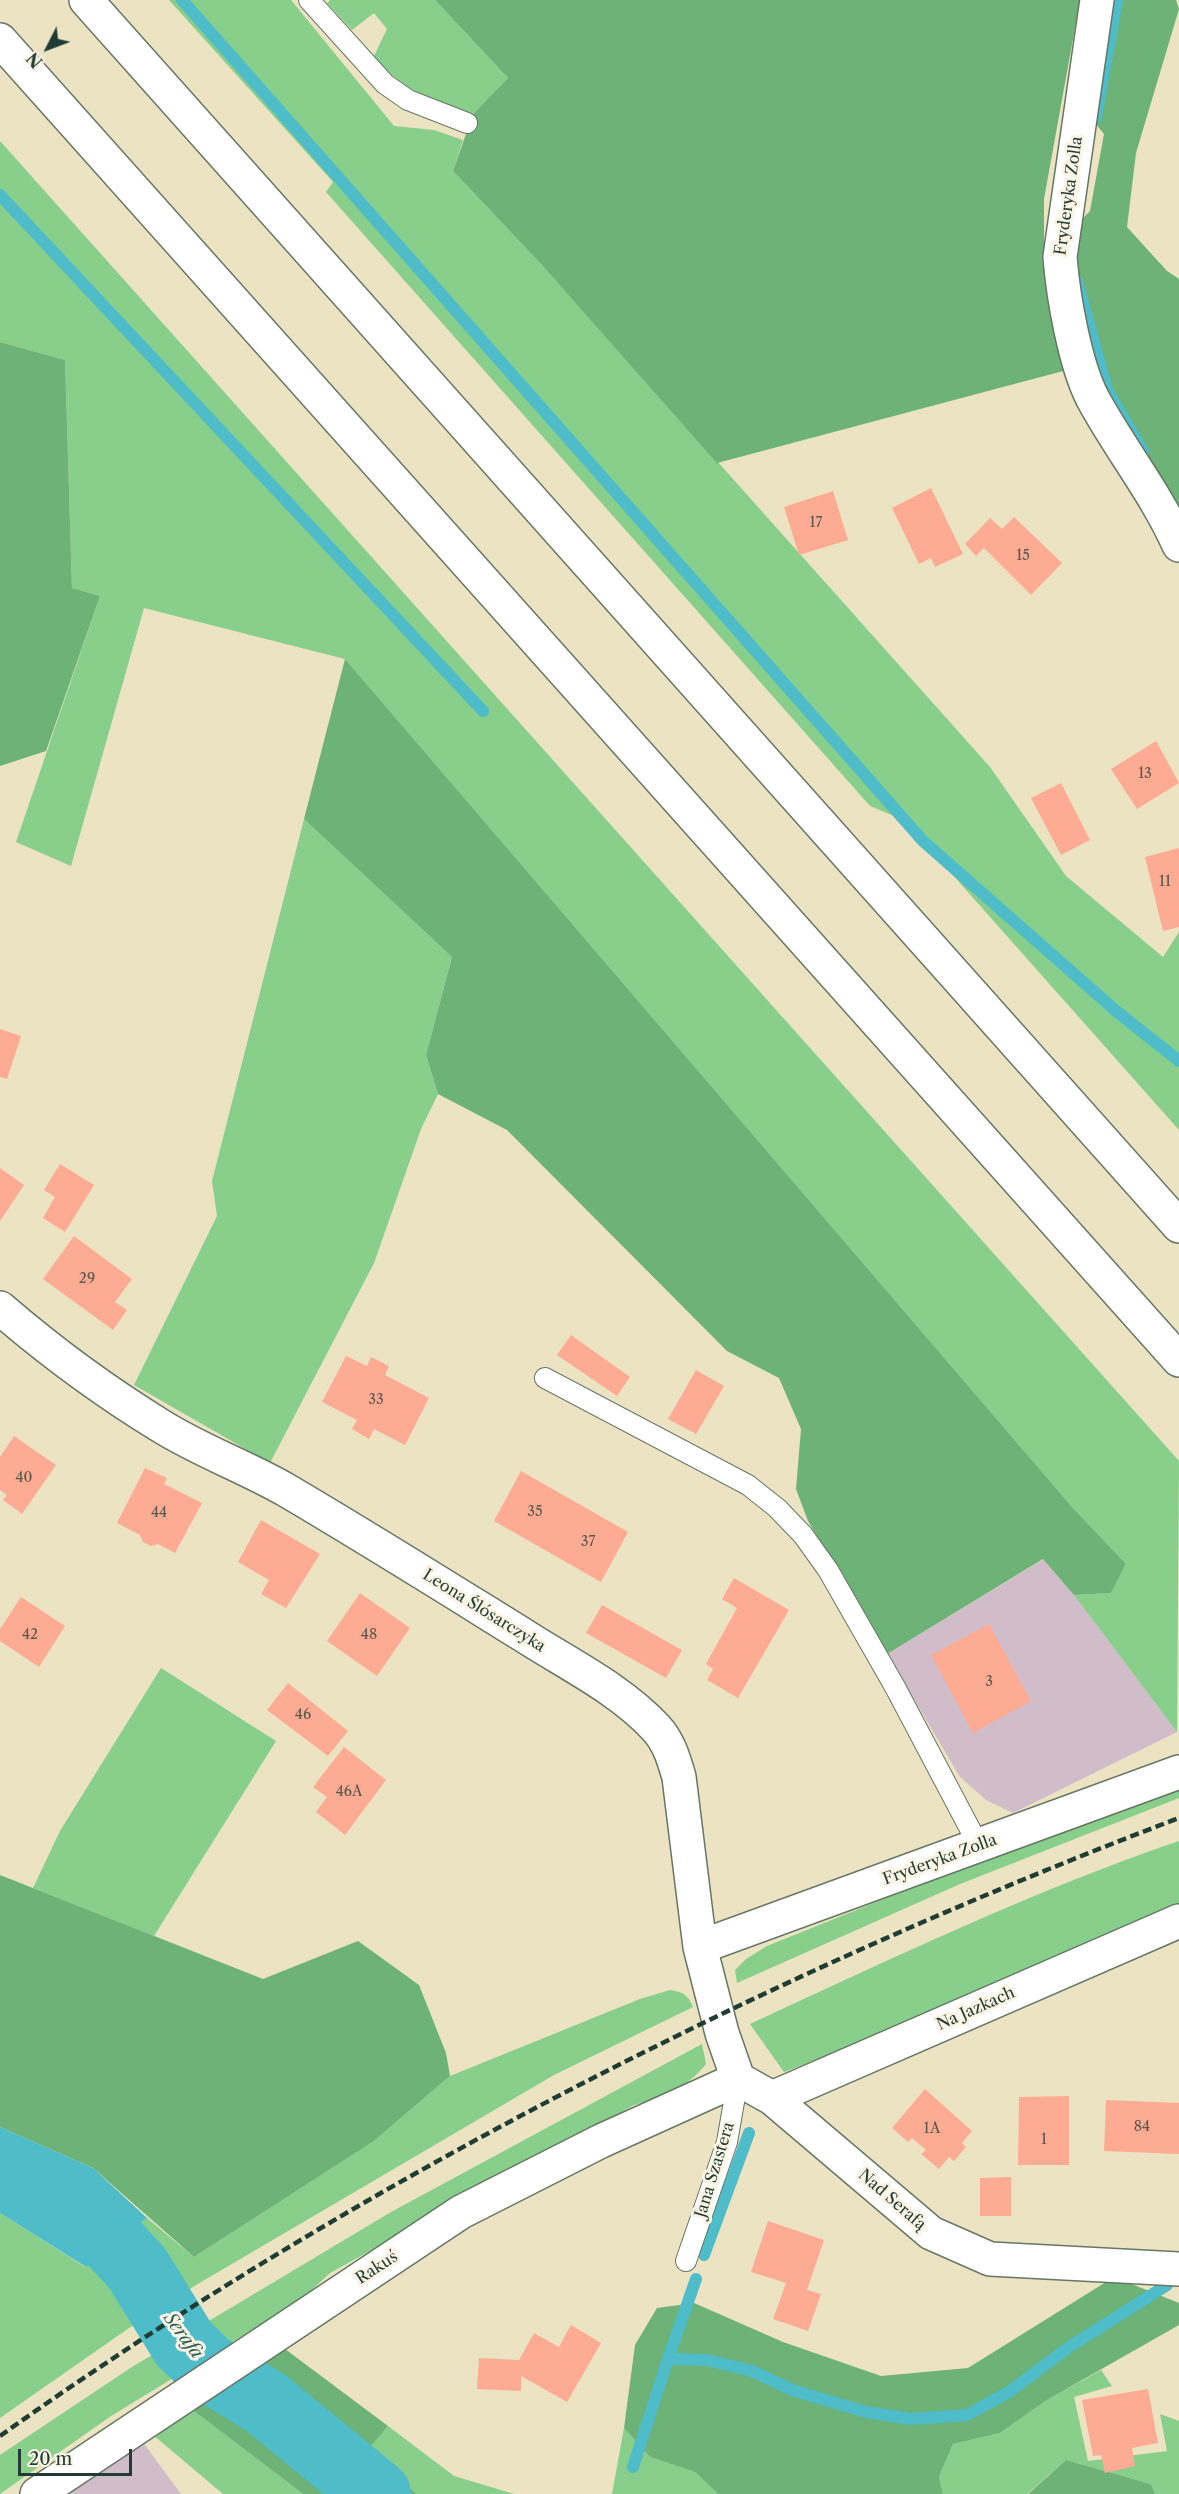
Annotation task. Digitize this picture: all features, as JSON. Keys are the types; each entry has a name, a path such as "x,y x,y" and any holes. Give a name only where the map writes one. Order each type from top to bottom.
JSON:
{"main road":[{"path":"86,0 1179,1226"},
{"name":"Fryderyka Zolla","path":"1097,0 1060,257 1061,278 1083,375 1093,399 1154,495 1179,545"},
{"path":"0,40 1179,1360"},
{"name":"Leona Ślósarczyka","path":"0,1308 57,1356 164,1428 294,1495 423,1572 636,1708 658,1731 671,1751 679,1778 700,1947 722,2033 738,2079"},
{"name":"Fryderyka Zolla","path":"700,1947 979,1846 1171,1769"},
{"name":"Na Jazkach","path":"772,2098 1179,1921"},
{"name":"Nad Serafą","path":"738,2079 772,2098 931,2233 990,2259 1179,2269"},
{"name":"Rakuś","path":"37,2494 462,2212 601,2141 738,2079"}],"lane":[{"path":"309,0 385,84 408,100 467,123"},
{"path":"545,1378 748,1485 777,1508 803,1535 828,1570 853,1612 979,1846"},
{"name":"Jana Szastera","path":"686,2261 727,2142 738,2079"}],"shaded area":[{"path":"1044,1559 1074,1595 1177,1732 1013,1813 986,1800 960,1777 887,1654"},
{"path":"142,2441 181,2494 63,2494"}],"green space":[{"path":"169,0 291,0 394,126 434,130 463,140 453,171 542,265 990,767 1066,876 1163,957 1179,932 1179,1130 904,820 870,806 326,192 333,182"},
{"path":"330,0 435,0 508,78 473,114 444,105 407,86 374,56 387,29 374,13 352,30 327,3"},
{"path":"435,0 1080,0 1044,199 1044,274 1067,370 717,463 542,265 453,171 473,114 508,78"},
{"path":"1117,0 1176,0 1179,9 1136,153 1127,227 1167,271 1179,279 1179,511 1107,390 1072,260 1078,223 1090,211 1104,134 1095,123"},
{"path":"0,141 1179,1461 1177,1732 1074,1595 1111,1593 1126,1564 1073,1508 345,659 144,608 71,866 16,842 100,596 72,588 65,360 0,342"},
{"path":"0,342 65,360 72,588 100,596 46,751 0,766"},
{"path":"345,659 1073,1508 1126,1564 1111,1593 1074,1595 1043,1559 887,1654 808,1521 796,1489 801,1429 779,1378 727,1351 507,1130 438,1094 426,1055 452,957 304,819"},
{"path":"304,819 452,957 426,1055 438,1094 421,1129 374,1263 270,1463 134,1385 217,1216 212,1181"},
{"path":"161,1668 276,1741 154,1936 33,1888 60,1831"},
{"path":"1179,1789 1179,1798 960,1884 737,1983 735,1970 746,1959 767,1946 978,1861"},
{"path":"1179,1841 1179,1912 1004,1988 784,2072 750,2024 1016,1904"},
{"path":"0,1875 263,1979 358,1941 419,1985 446,2053 450,2076 374,2141 194,2257 93,2168 0,2127"},
{"path":"670,1990 684,1995 693,2007 554,2075 196,2285 129,2328 0,2418 0,2213 85,2267 147,2218 194,2257 374,2141 450,2076 640,1999"},
{"path":"702,2044 706,2064 682,2086 665,2095 634,2105 330,2273 301,2300 111,2416 0,2494 0,2455 132,2367 391,2212"},
{"path":"1114,2277 1179,2303 1179,2325 1047,2400 1000,2433 953,2444 939,2477 943,2494 718,2494 695,2472 650,2457 624,2428 635,2345 657,2308 694,2303 783,2342 881,2376 968,2368"},
{"path":"281,2346 388,2426 366,2452 417,2494 303,2494 190,2408"},
{"path":"1101,2370 1112,2386 1074,2397 1088,2461 1167,2451 1160,2414 1179,2421 1179,2494 1155,2494 1151,2484 1066,2460 1027,2494 943,2494 939,2477 953,2444 1000,2433 1047,2400"},
{"path":"190,2408 303,2494 223,2494 152,2434"},
{"path":"388,2426 454,2476 514,2494 417,2494 366,2452"},
{"path":"624,2428 650,2457 695,2472 718,2494 612,2494"},
{"path":"1066,2460 1151,2484 1155,2494 1028,2494"}],"water":[{"path":"0,2127 93,2168 147,2218 86,2267 0,2213"}],"building":[{"path":"931,488 963,554 935,567 931,558 919,564 892,508"},
{"path":"833,491 848,540 799,555 784,507"},
{"path":"1014,517 1062,563 1031,595 984,548 976,556 965,544 990,518 1002,529"},
{"path":"1156,741 1179,783 1137,809 1111,769"},
{"path":"1061,783 1090,840 1061,855 1031,798"},
{"path":"1179,848 1179,927 1163,931 1145,857"},
{"path":"0,1029 21,1036 7,1079 0,1077"},
{"path":"60,1164 94,1185 65,1232 43,1218 55,1197 44,1190"},
{"path":"0,1168 24,1185 0,1221"},
{"path":"74,1236 132,1279 115,1302 127,1310 113,1330 43,1279"},
{"path":"571,1335 630,1377 617,1396 557,1355"},
{"path":"346,1356 367,1366 371,1357 389,1366 385,1375 429,1398 405,1445 374,1429 369,1439 352,1429 357,1420 322,1402"},
{"path":"696,1370 724,1386 696,1434 668,1419"},
{"path":"14,1436 56,1465 22,1514 3,1500 7,1495 0,1490 0,1457"},
{"path":"145,1468 167,1478 164,1484 202,1503 175,1553 158,1544 151,1546 143,1542 140,1535 117,1523"},
{"path":"521,1471 628,1532 601,1582 494,1521"},
{"path":"261,1520 320,1554 286,1608 261,1594 269,1580 238,1562"},
{"path":"734,1578 789,1610 738,1698 707,1680 713,1669 706,1664 737,1608 722,1599"},
{"path":"360,1593 410,1628 377,1676 327,1641"},
{"path":"21,1597 65,1626 39,1667 0,1641 0,1629"},
{"path":"602,1605 682,1650 666,1678 586,1633"},
{"path":"989,1624 1031,1701 973,1733 931,1655"},
{"path":"288,1683 348,1731 328,1756 267,1710"},
{"path":"344,1747 386,1780 345,1835 316,1812 327,1797 313,1787"},
{"path":"925,2089 972,2131 962,2143 966,2147 954,2161 949,2157 939,2169 921,2154 926,2150 912,2138 908,2142 892,2128"},
{"path":"1069,2096 1069,2165 1018,2165 1019,2097"},
{"path":"1106,2100 1179,2103 1179,2154 1104,2151"},
{"path":"1011,2177 1011,2216 980,2216 980,2178"},
{"path":"768,2221 824,2240 807,2290 821,2294 808,2331 773,2319 786,2283 751,2272"},
{"path":"571,2325 601,2343 567,2402 521,2376 521,2391 477,2389 479,2358 519,2360 534,2333 559,2347"},
{"path":"1148,2389 1158,2443 1132,2448 1135,2466 1105,2473 1101,2455 1093,2456 1082,2400"}],"waterway":[{"path":"182,0 923,841 1116,1011 1179,1061"},
{"path":"1096,117 1117,0"},
{"path":"0,195 483,711"},
{"path":"1077,281 1107,390 1143,451"},
{"path":"704,2255 749,2133"},
{"name":"Serafa","path":"0,2172 67,2202 112,2241 137,2268 184,2344 208,2367 266,2403 377,2494"},
{"path":"668,2359 696,2279"},
{"path":"633,2467 668,2359 707,2360 752,2371 792,2390 866,2412 911,2419 967,2415 1009,2392 1069,2347 1167,2285"}],"railway":[{"path":"0,2436 136,2343 277,2254 422,2170 570,2090 720,2015 872,1944 1179,1818"}]}
